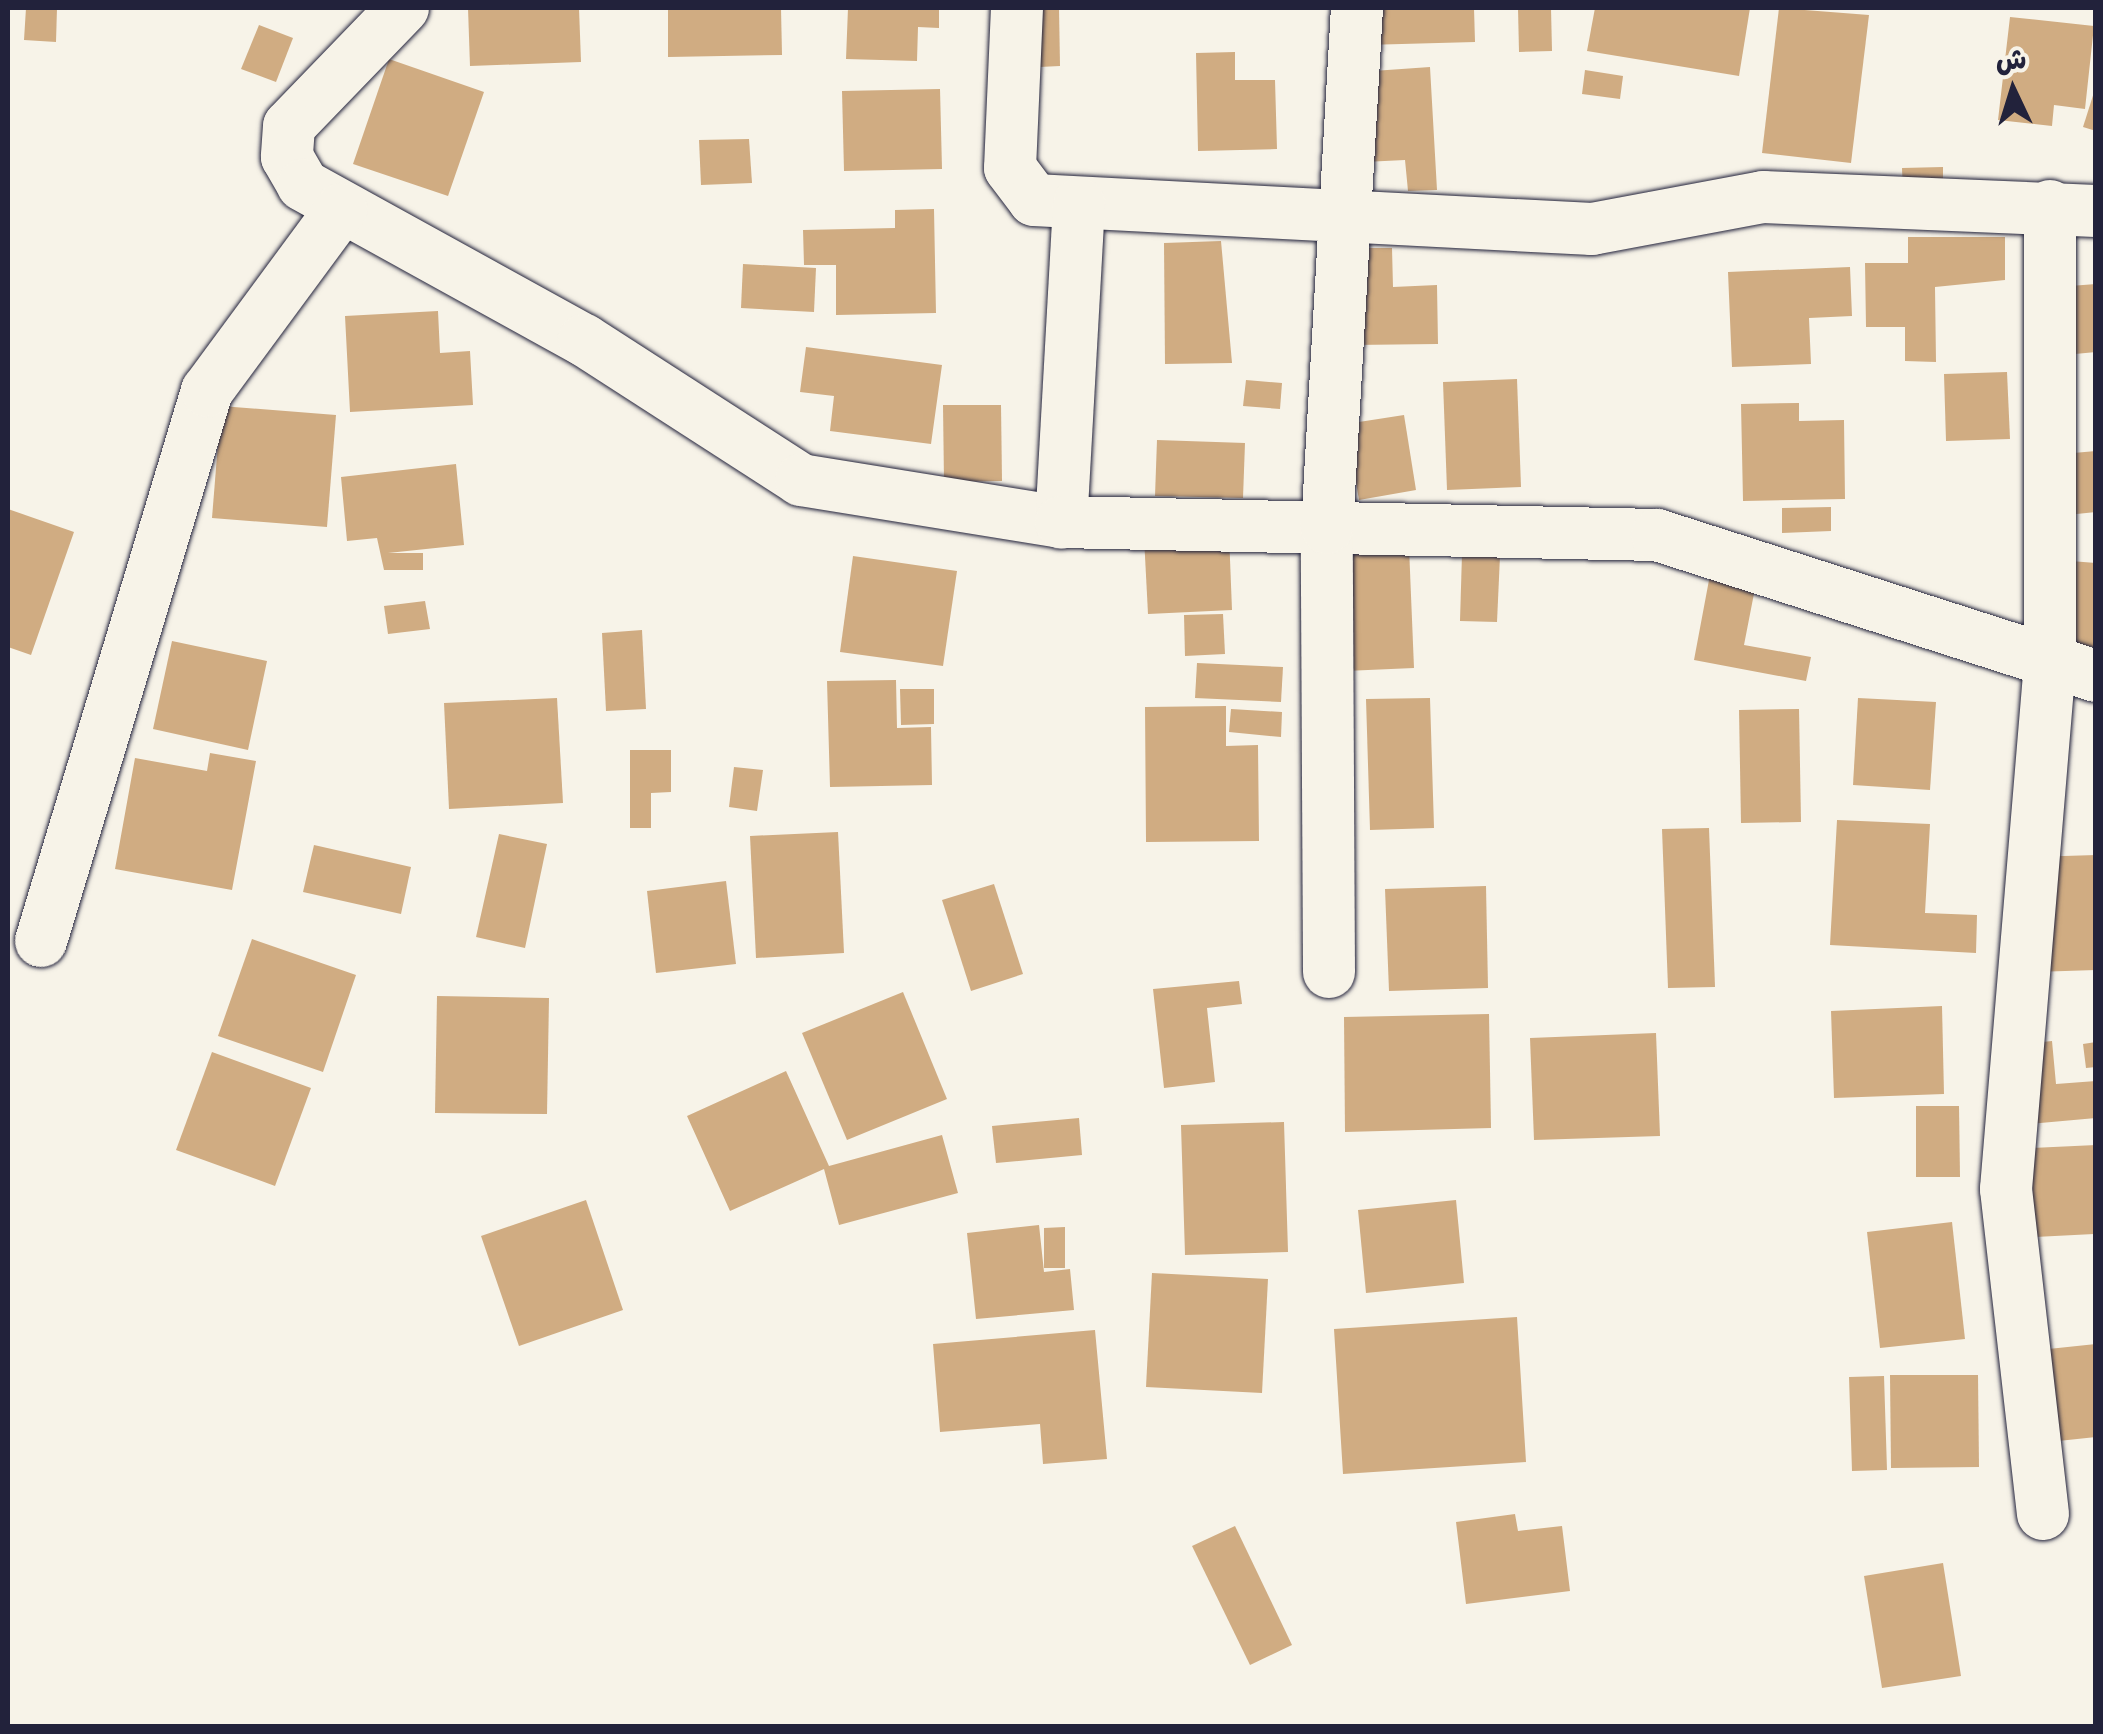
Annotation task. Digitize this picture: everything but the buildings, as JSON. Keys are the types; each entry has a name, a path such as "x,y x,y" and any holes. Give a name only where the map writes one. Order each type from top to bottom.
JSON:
{"street":[{"path":"403,8 289,126 288,157 304,185 584,340 801,480 1062,522 1657,536 2073,669"},
{"path":"1017,8 1010,168 1034,200 1592,229 1763,197 2073,208 2073,669 2006,1189 2043,1514"},
{"path":"1329,972 1327,528 1356,8"},
{"path":"1062,522 1079,204"},
{"path":"41,941 206,390 342,209"}]}
